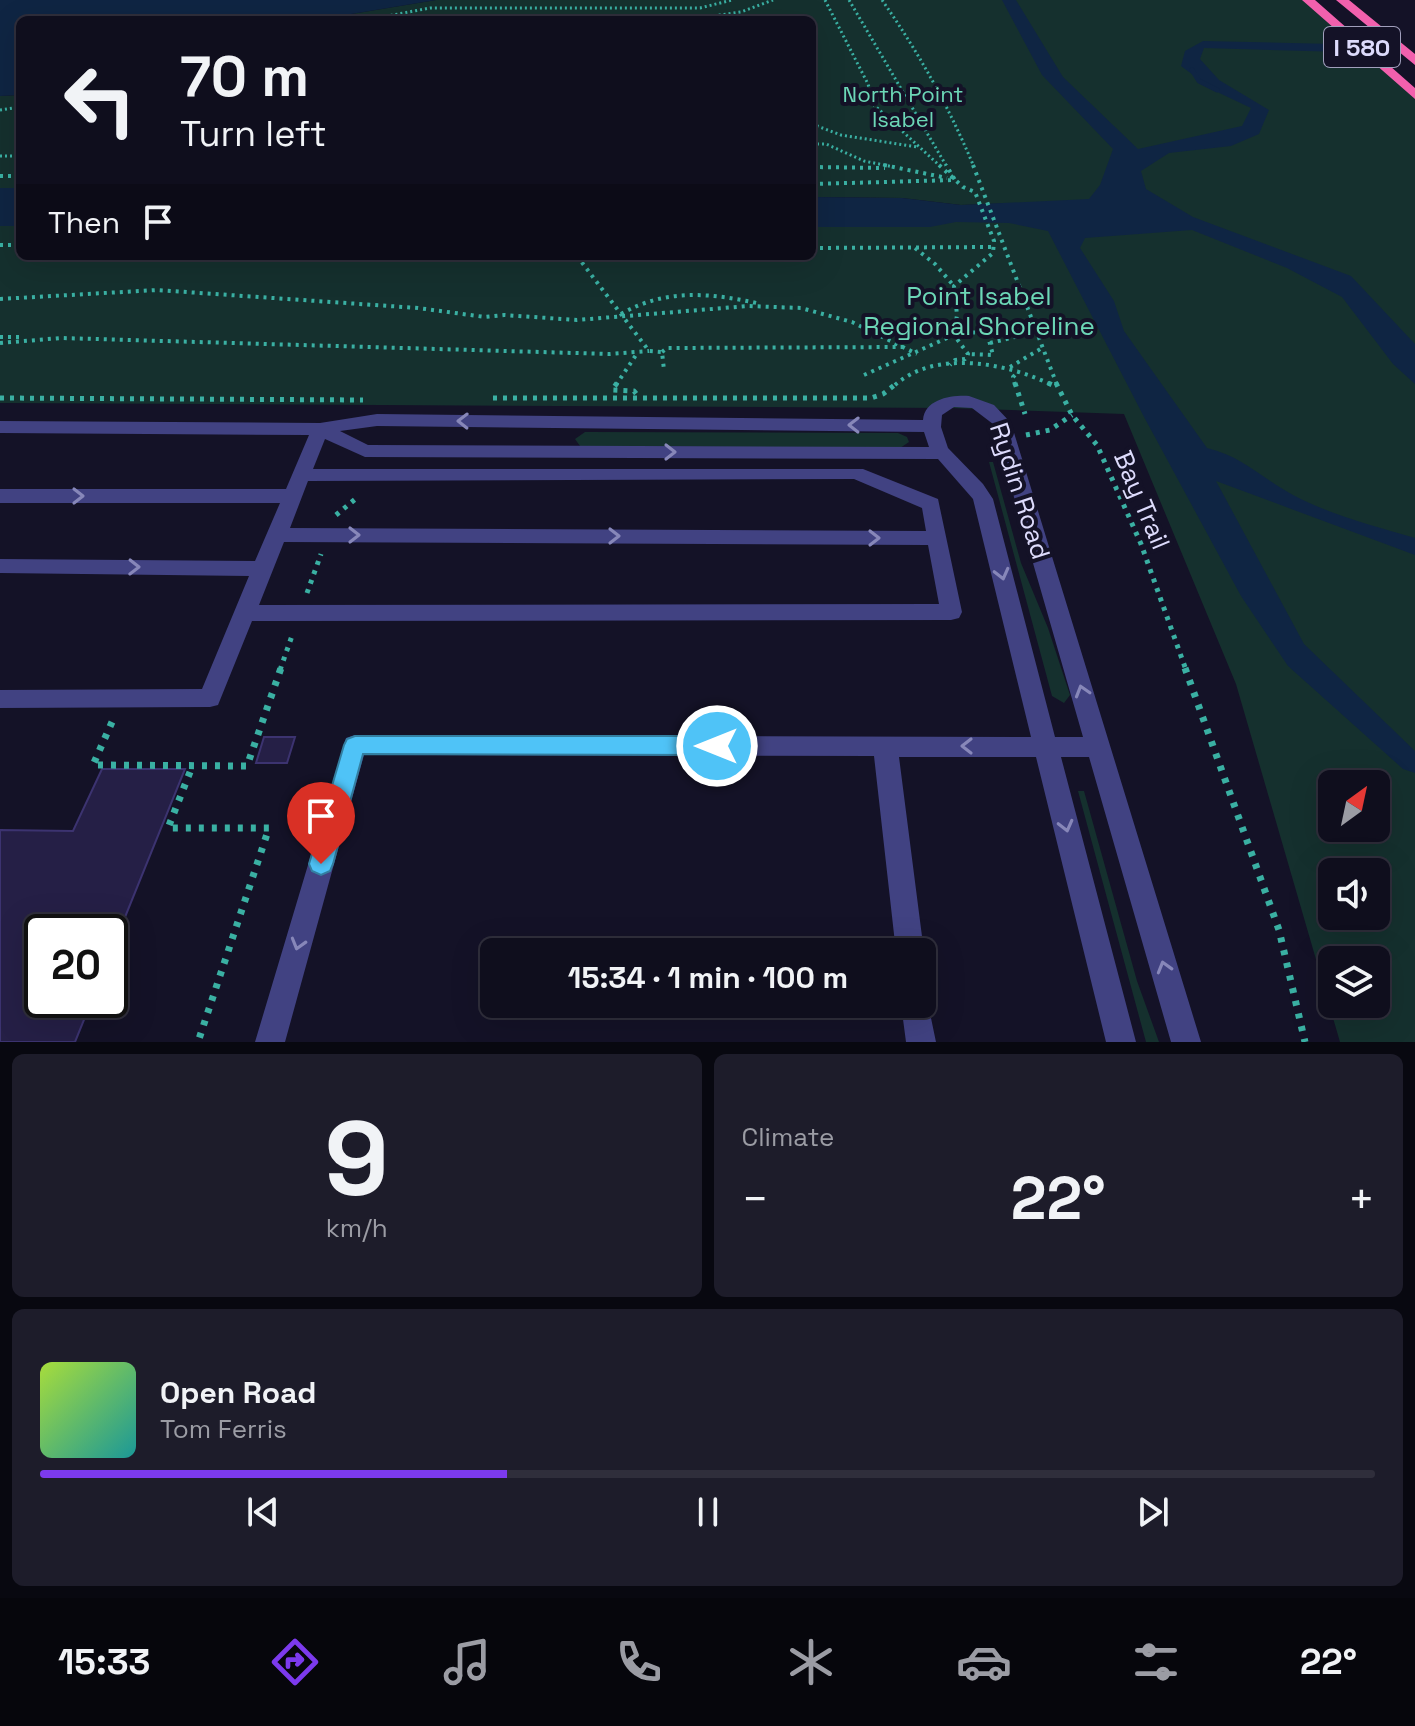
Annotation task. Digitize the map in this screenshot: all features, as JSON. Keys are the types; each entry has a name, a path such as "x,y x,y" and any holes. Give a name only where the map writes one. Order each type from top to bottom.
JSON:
{"highway":[{"name":"I 580","path":"1308,0 1415,95"},
{"name":"I 580","path":"1342,0 1415,61"}],"street":[{"name":"Rydin Road","path":"1121,1042 983,499 941,453 932,426 933,413 948,403 968,401 987,407 997,414 1005,434 1186,1042"},
{"path":"0,427 320,429 377,420 932,426"},
{"path":"561,452 566,422"},
{"path":"320,429 365,451 941,453"},
{"path":"0,699 210,698 320,429"},
{"path":"244,613 951,612 931,504 856,473 300,475"},
{"path":"0,496 292,496"},
{"path":"276,535 938,538"},
{"path":"0,566 262,569"},
{"path":"270,1042 355,745 1099,747"},
{"path":"885,746 908,938"},
{"path":"918,1018 921,1042"}],"path":[{"path":"387,16 430,8 700,8 732,0"},
{"path":"712,16 741,12 772,0"},
{"path":"825,0 868,84 874,105 955,180 975,192 993,228 994,247 991,255 954,286"},
{"path":"849,0 955,180"},
{"name":"Bay Trail","path":"882,0 933,78 986,202 993,228 1058,388 1072,415 1097,445 1141,544 1279,930 1305,1042"},
{"path":"816,126 841,135 918,147"},
{"path":"816,144 826,144 864,161 955,180"},
{"path":"816,167 898,168"},
{"path":"816,184 955,180"},
{"path":"915,247 954,286 955,334 968,354"},
{"path":"816,248 994,247"},
{"path":"580,260 649,351"},
{"path":"0,299 157,290 418,308 485,317 504,315 577,320 772,306"},
{"path":"620,315 639,302 687,293 801,308 837,317 886,336 917,354"},
{"path":"990,343 1036,332"},
{"path":"864,375 917,354 955,334 987,333 993,355 968,354"},
{"path":"0,337 153,342 346,342 609,354 662,352 667,348 904,347"},
{"path":"0,343 32,337"},
{"path":"1009,368 1042,348"},
{"path":"639,352 612,390 634,391 639,397"},
{"path":"662,352 664,370"},
{"path":"950,365 955,360 965,359 968,354"},
{"path":"888,393 898,381 912,373 950,365 1009,368 1058,388"},
{"path":"1019,371 1013,377 1032,434"},
{"path":"1005,434 1050,430 1072,415"},
{"path":"190,772 168,828 269,828 198,1042"}],"green space":[{"path":"436,0 1308,0 1415,97 1415,1042 1340,1042 1333,1018 1390,1018 1390,946 1318,946 1318,966 1236,684 1124,414 951,408 0,403 0,204 16,205 16,260 816,260 816,211 1034,213 1016,203 961,205 902,198 816,197 816,16 339,16"},
{"path":"16,95 16,188 0,188 0,96"},
{"path":"585,432 898,433 907,437 909,442 900,448 580,446 575,439"},
{"path":"989,462 993,462 1021,563 1048,628 1070,695 1064,703 1052,696"},
{"path":"1078,791 1084,791 1137,981 1159,1042 1146,1042"}],"water":[{"path":"0,0 436,0 339,16 16,16 16,95 0,96"},
{"path":"1002,0 1016,0 1063,77 1138,149 1242,126 1251,108 1213,90 1181,66 1185,51 1203,41 1333,44 1343,52 1204,48 1200,59 1219,80 1269,110 1259,134 1231,146 1169,153 1141,171 1146,189 1193,217 1351,276 1415,344 1415,384 1393,364 1342,297 1287,268 1192,230 1085,238 1080,248 1114,301 1124,331 1207,448 1242,462 1307,502 1353,520 1415,538 1415,555 1216,481 1304,644 1415,751 1415,773 1403,769 1288,666 1241,596 1048,231 1009,223 956,222 930,227 816,227 816,197 902,198 961,205 1089,199 1100,185 1113,149 1042,75"},
{"path":"0,188 16,188 16,226 0,226"}],"building":[{"path":"264,737 295,737 287,763 256,763"},
{"path":"102,769 185,769 126,914 24,914 24,1018 85,1018 75,1042 0,1042 0,830 73,831"}],"waterway":[{"path":"1192,70 1199,81 1217,90"}],"route":[{"path":"321,864 355,745 717,746"}],"park label":[{"name":"North Point Isabel","path":"903,106"},
{"name":"Point Isabel Regional Shoreline","path":"979,311"}]}
